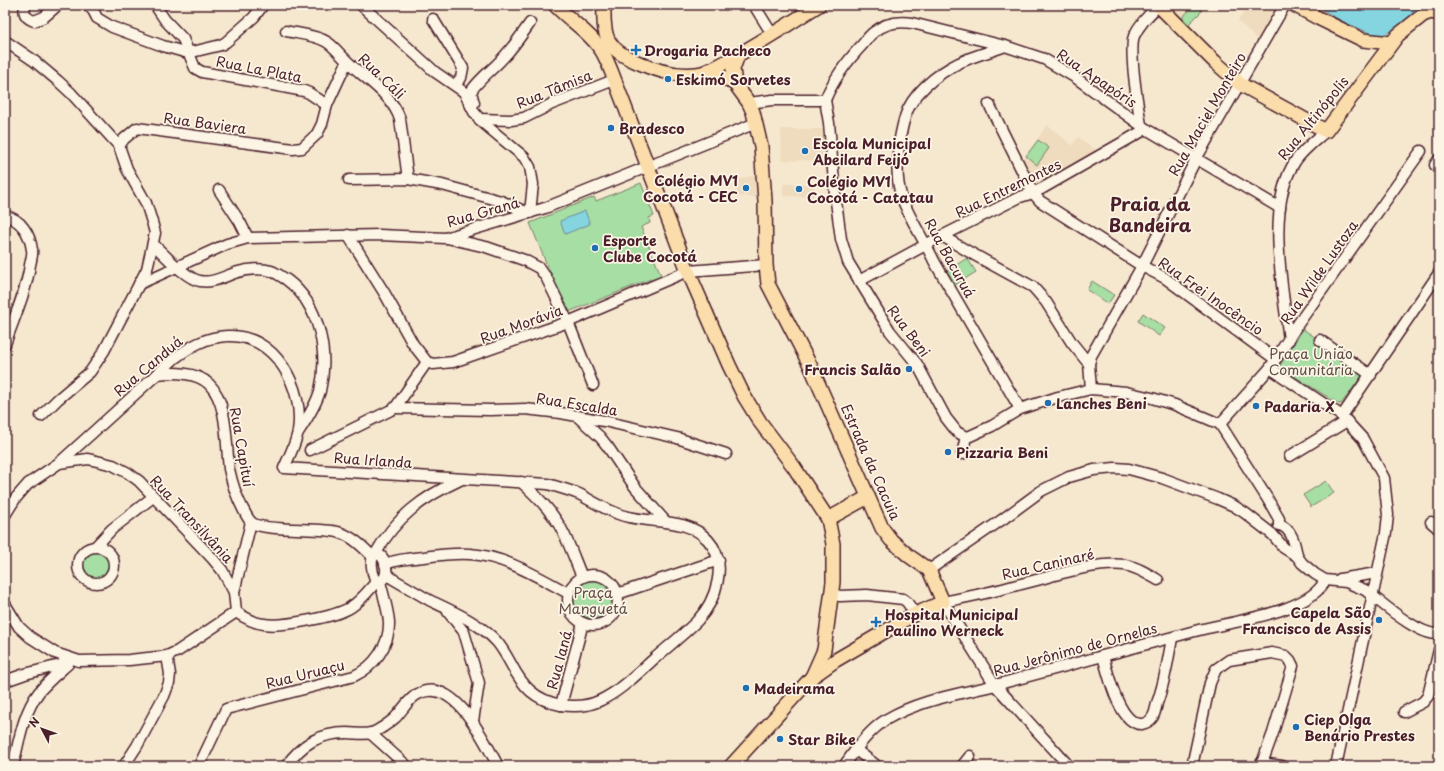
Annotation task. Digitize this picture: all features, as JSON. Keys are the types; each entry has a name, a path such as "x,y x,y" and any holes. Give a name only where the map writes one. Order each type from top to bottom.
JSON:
{"main road":[{"path":"555,5 601,49 613,76 688,271 728,365 744,396 771,437 794,467 828,520 833,544 833,582 824,650 812,677"},
{"path":"604,5 605,31 609,43 614,49 621,55 649,68 678,74 698,74 709,70 738,55 819,5"},
{"path":"1159,5 1215,62 1240,84 1326,131"},
{"path":"1294,5 1366,41 1391,43"},
{"name":"Rua Altinópolis","path":"1326,131 1398,35 1423,15 1431,12 1439,14"},
{"path":"584,32 594,30 604,20"},
{"path":"1366,41 1375,52 1376,64"},
{"path":"735,84 733,69 738,55"},
{"path":"613,76 617,63 622,60 630,59"},
{"name":"Estrada da Cacuia","path":"709,70 735,84 749,103 756,123 761,146 764,186 768,284 810,365 882,528 891,540 928,570 943,602"},
{"path":"828,520 868,497"},
{"path":"731,766 812,677 836,660 915,614 943,602"},
{"path":"824,650 830,658 836,660"}],"street":[{"path":"25,6 24,11 27,18 34,21 44,17 58,5"},
{"path":"87,5 93,10 98,18 112,27 189,55 226,42 254,17 263,5"},
{"name":"Rua La Plata","path":"154,5 165,20 183,39 195,68 202,72 304,91 326,105"},
{"path":"349,180 408,179 442,185 501,201 529,213 533,184 529,165 524,157 477,116 464,92 435,72 361,5"},
{"path":"754,5 772,34"},
{"path":"1144,127 1137,96 1134,64 1134,38 1146,17 1159,5"},
{"name":"Rua Maciel Monteiro","path":"1089,364 1142,266 1196,159 1285,5"},
{"path":"433,19 463,68 461,78 455,85"},
{"path":"477,116 475,103 471,92 474,86 488,74 510,50 530,23"},
{"name":"Rua Apapóris","path":"825,100 838,76 857,50 874,32 893,23 912,23 1006,46 1044,59 1076,78 1144,127 1280,208"},
{"name":"Rua Cáli","path":"286,31 318,38 327,42 369,79 391,101 397,110 402,129 408,179"},
{"path":"5,41 33,60 58,81 71,93 119,146 127,169 146,203 155,233 147,269 104,351 90,372 58,399 41,416"},
{"name":"Rua Bacuruá","path":"1006,46 967,59 939,76 916,96 908,109 901,128 897,157 902,197 944,279 1020,409"},
{"name":"Rua Baviera","path":"119,146 124,139 137,128 293,149 302,148 317,134 322,124 326,105 348,62"},
{"name":"Rua Tâmisa","path":"477,116 511,120 524,118 613,76"},
{"path":"749,103 772,100 825,100"},
{"name":"Rua Beni","path":"825,100 829,123 834,194 840,239 848,262 890,331 917,364 946,418 957,432 966,437"},
{"name":"Rua Frei Inocêncio","path":"989,104 1033,193 1040,201 1050,209 1142,266 1165,278 1345,419 1363,439 1384,478 1388,515 1386,533 1336,766"},
{"name":"Rua Graná","path":"139,284 227,244 248,238 380,235 445,238 529,213 756,123"},
{"name":"Rua Entremontes","path":"859,280 926,244 1020,197 1033,193 1144,127"},
{"name":"Rua Altinópolis","path":"1289,340 1279,253 1278,226 1280,208 1284,186 1289,172 1296,160 1326,131"},
{"name":"Rua Wilde Lustoza","path":"1220,424 1273,363 1298,324 1421,151"},
{"path":"219,190 240,222 248,238"},
{"path":"5,216 16,220 22,226 27,233 32,250 27,282 5,344"},
{"path":"310,450 395,408 427,362 413,344 385,294 348,236"},
{"path":"942,236 1034,287 1046,302 1072,343 1089,364 1092,389"},
{"path":"445,238 486,247 524,260 539,268 546,277 568,322 593,385"},
{"path":"153,244 178,267 193,278 200,281 209,281 239,272 252,270 272,271 293,285 307,302 319,329 322,346 323,369 320,391 307,419 298,433"},
{"name":"Rua Morávia","path":"427,362 433,364 453,362 568,322 688,271 766,264"},
{"path":"1290,456 1345,419 1371,375 1439,274"},
{"name":"Rua Canduá","path":"59,463 157,374 186,350 195,344 207,340 237,336 249,340 270,352 285,369 296,395 299,419 298,433 285,465"},
{"path":"1320,340 1371,375"},
{"name":"Rua Capituí","path":"157,374 169,373 195,377 209,383 214,390 220,402 223,413 232,482 236,494 251,522"},
{"path":"962,454 966,437 982,431 1020,409 1092,389 1126,392 1175,405 1220,424 1267,498 1278,519 1279,525"},
{"name":"Rua Escalda","path":"395,408 490,410 525,409 561,412 677,438 726,454"},
{"path":"577,416 600,437 635,487 666,522"},
{"name":"Rua Transilvânia","path":"5,515 15,499 28,484 59,463 88,459 113,465 139,481 212,558 227,578 234,592 236,612"},
{"name":"Rua Irlanda","path":"285,465 461,479 548,484 578,494 609,510 626,516 644,520 666,522 690,528 707,539 716,551 719,560"},
{"path":"928,570 1041,491 1069,477 1094,470 1115,468 1129,469 1162,478 1234,506 1272,534 1284,548 1297,556 1308,569 1325,580 1336,580 1377,573"},
{"path":"5,681 26,674 80,661 129,660 167,656 178,651 236,612 249,620 265,625 292,623 336,613 350,608 358,602 381,569 385,537 414,507 435,492 461,479"},
{"path":"521,482 553,515 564,534 582,577"},
{"path":"96,546 112,529 153,497"},
{"path":"234,592 251,522 263,527 329,530 339,532 354,539 364,548 381,569 444,608 475,624 496,641 522,683 536,696 561,704 586,705 599,701 622,688 697,621 712,599 719,576 719,560 617,594"},
{"path":"1431,522 1439,529"},
{"path":"1272,534 1274,529 1279,525"},
{"path":"1279,525 1283,526 1289,532 1294,542 1297,556"},
{"path":"1284,548 1289,547 1294,542"},
{"path":"381,569 436,555 471,554 492,558 509,564 568,592"},
{"name":"Rua Caninaré","path":"943,602 1072,571 1107,565 1135,568 1158,580"},
{"name":"Rua Uruaçu","path":"199,766 226,709 343,680 363,672 380,656 389,622 381,569"},
{"path":"596,575 604,577 610,581 617,594 618,602 616,610 606,622 590,625 583,623 576,619 568,607 568,592 576,581 582,577 596,575"},
{"name":"Rua Jerônimo de Ornelas","path":"844,766 866,736 886,720 905,710 945,697 1202,629 1254,619 1284,609 1312,595 1320,588 1325,580"},
{"path":"1336,580 1356,585 1415,627 1432,634 1439,634"},
{"path":"831,594 840,596 867,595 903,599 907,602 915,614"},
{"path":"943,602 995,685 1069,766"},
{"path":"5,604 19,627 30,637 55,653 80,661"},
{"path":"444,608 464,632 479,683 473,721"},
{"name":"Rua Ianá","path":"561,704 583,623"},
{"path":"1103,656 1115,695 1124,713 1135,723 1144,724 1152,718 1164,683 1172,638"},
{"path":"1404,712 1423,702 1428,696 1439,650"},
{"path":"1192,766 1210,683 1216,668 1229,660 1272,653 1286,656 1293,666 1273,733 1261,764 1282,766"},
{"path":"124,766 137,746 164,696 169,683 170,674 167,656"},
{"path":"13,766 26,717 32,702 39,692 68,664"},
{"path":"286,766 295,754 311,741 340,733 370,734 394,718 417,694 429,690 437,691 450,698 467,712 498,766"},
{"path":"370,734 407,766"},
{"path":"856,750 877,766"},
{"path":"962,766 970,756"}],"shaded area":[{"path":"1175,5 1208,5 1188,25 1173,8"},
{"path":"1249,5 1277,5 1258,40 1238,21"},
{"path":"1047,125 1072,145 1078,137 1097,151 1046,183 1039,184 1034,181 1023,160"},
{"name":"Escola Municipal Abeilard Feijó","path":"781,129 825,129 829,161 782,160"},
{"name":"Colégio MV1 Cocotá - CEC","path":"755,175 756,197 737,196 736,180"},
{"name":"Colégio MV1 Cocotá - Catatau","path":"783,184 814,184 814,197 783,196"}],"green space":[{"path":"1194,5 1197,5 1202,11 1188,25 1182,18"},
{"path":"1038,140 1049,148 1037,165 1026,156"},
{"name":"Esporte Clube Cocotá","path":"641,183 654,216 649,218 650,223 641,227 661,275 566,313 530,223 594,197 596,201"},
{"path":"967,258 976,272 955,285 947,271"},
{"path":"1092,281 1114,295 1108,304 1087,290"},
{"path":"1143,313 1165,328 1159,336 1138,321"},
{"name":"Praça União Comunitária","path":"1303,329 1365,372 1341,404 1279,367"},
{"path":"1326,481 1334,493 1311,507 1303,495"},
{"path":"93,549 99,549 108,553 112,565 108,577 99,581 93,581 84,577 80,568 80,562 84,553"},
{"name":"Praça Manguetá","path":"593,577 606,581 612,587 616,600 612,613 606,619 593,623 580,619 574,613 570,600 574,587 580,581"}],"water":[{"path":"1317,5 1425,5 1397,28 1390,32 1378,35 1344,22"},
{"path":"585,211 590,224 565,234 560,221"}],"place":[{"name":"Drogaria Pacheco","path":"636,50"},
{"name":"Eskimó Sorvetes","path":"668,79"},
{"name":"Bradesco","path":"611,128"},
{"name":"Escola Municipal Abeilard Feijó","path":"805,151"},
{"name":"Colégio MV1 Cocotá - CEC","path":"746,188"},
{"name":"Colégio MV1 Cocotá - Catatau","path":"799,189"},
{"name":"Esporte Clube Cocotá","path":"595,248"},
{"name":"Francis Salão","path":"909,369"},
{"name":"Lanches Beni","path":"1048,403"},
{"name":"Padaria X","path":"1256,406"},
{"name":"Pizzaria Beni","path":"948,452"},
{"name":"Capela São Francisco de Assis","path":"1379,620"},
{"name":"Hospital Municipal Paulino Werneck","path":"876,622"},
{"name":"Madeirama","path":"746,688"},
{"name":"Ciep Olga Benário Prestes","path":"1296,727"},
{"name":"Star Bike","path":"780,739"}],"district":[{"name":"Praia da Bandeira","path":"1150,213"}]}
